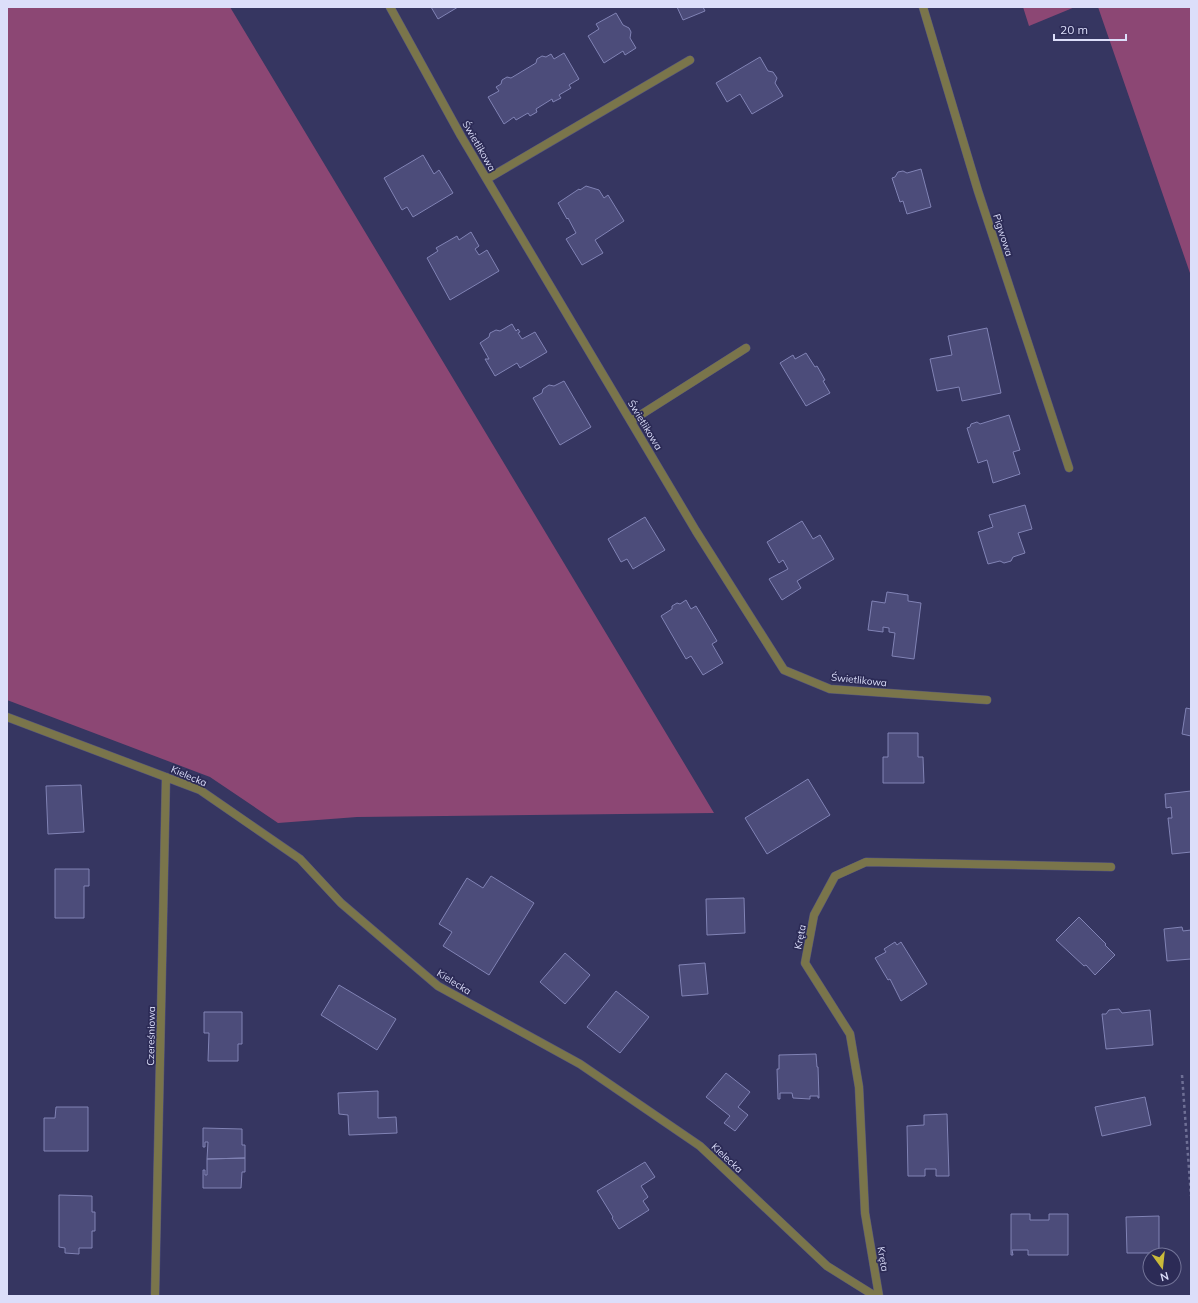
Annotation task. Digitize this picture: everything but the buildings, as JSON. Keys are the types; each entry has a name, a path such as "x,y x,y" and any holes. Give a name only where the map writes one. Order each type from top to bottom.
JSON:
{"street":[{"name":"Świetlikowa","path":"390,7 487,179 696,531 784,670 830,689 987,700"},
{"name":"Pigwowa","path":"923,7 978,191 1069,468"},
{"path":"487,179 690,60"},
{"path":"631,421 746,348"},
{"name":"Kielecka","path":"7,717 200,790 300,860 341,903 438,986 580,1064 700,1146 827,1266 875,1296"},
{"name":"Czereśniowa","path":"156,1296 166,777"},
{"name":"Kręta","path":"879,1296 865,1213 859,1087 850,1034 805,962 814,915 835,876 866,862 1111,867"}],"path":[{"path":"1182,1075 1191,1196"}],"shaded area":[{"path":"7,7 230,7 714,813 357,817 278,823 210,777 7,700"},
{"path":"1023,7 1075,7 1029,26"},
{"path":"1098,7 1191,7 1191,276"}]}
